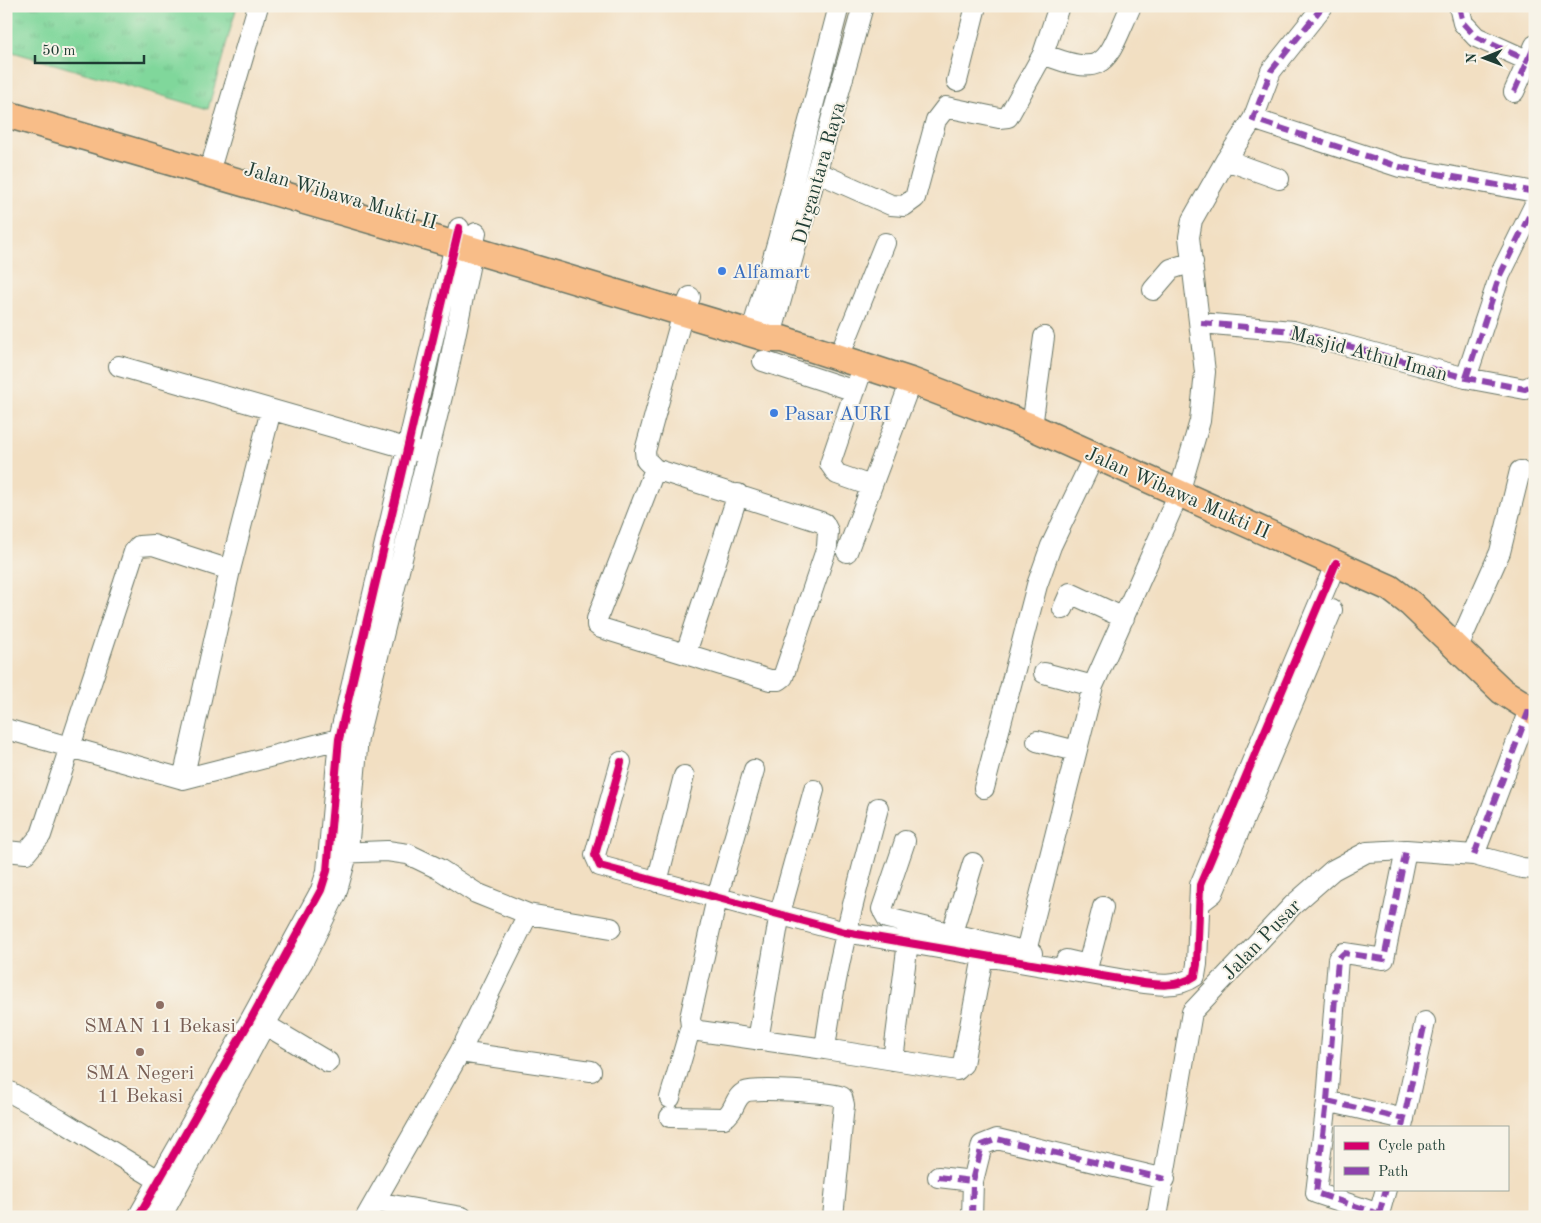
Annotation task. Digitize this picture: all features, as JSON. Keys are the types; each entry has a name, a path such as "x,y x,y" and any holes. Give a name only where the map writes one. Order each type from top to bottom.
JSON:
{"main road":[{"name":"Jalan Wibawa Mukti II","path":"6,100 213,159 466,239 687,305 766,336 864,364 1032,427 1390,588 1410,604 1502,692 1532,711"},
{"name":"Jalan Wibawa Mukti II","path":"6,114 466,239"}],"street":[{"path":"213,159 258,6"},
{"name":"DIrgantara Raya","path":"766,336 778,240 839,6"},
{"name":"DIrgantara Raya","path":"766,336 798,246 863,6"},
{"path":"957,81 976,6"},
{"path":"819,173 891,205 904,206 915,198 936,120 946,107 999,118 1008,117 1043,54 1059,6"},
{"path":"1043,54 1061,61 1088,67 1101,63 1112,49 1131,6"},
{"path":"1026,951 1093,686 1179,493 1200,421 1205,372 1201,323 1189,237 1192,220 1226,160 1253,118 1271,72 1323,6"},
{"path":"1459,6 1463,23 1476,37 1532,53 1514,92"},
{"path":"1253,118 1400,167 1535,192"},
{"path":"1226,160 1279,178"},
{"path":"1466,378 1500,275 1535,204"},
{"path":"161,1217 339,852 349,738 418,452 447,376 466,239"},
{"path":"778,240 798,246"},
{"path":"839,357 885,243"},
{"path":"1153,290 1171,269 1193,262"},
{"path":"655,469 597,624 601,628 770,680 779,680 783,677 827,547 828,531 824,523 655,469 646,460 645,450 687,305"},
{"name":"Masjid Athul Iman","path":"1201,323 1293,331 1466,378 1525,389 1535,384"},
{"path":"766,336 854,392"},
{"path":"1032,427 1044,337"},
{"path":"864,364 830,464 838,474 870,486"},
{"path":"119,366 418,452"},
{"path":"846,552 911,381"},
{"path":"183,780 230,570 271,410"},
{"path":"984,788 1037,585 1051,546 1095,454"},
{"path":"1457,649 1500,552 1520,471"},
{"path":"686,653 738,494"},
{"path":"6,851 26,853 41,835 134,552 139,546 153,545 230,570"},
{"path":"621,762 595,856 600,866 845,932 1155,985 1186,982 1195,976 1198,964 1200,903 1213,893 1215,869 1342,566"},
{"path":"1070,594 1124,618"},
{"path":"1044,673 1093,686"},
{"path":"1474,855 1532,711"},
{"path":"6,729 183,780 349,738"},
{"path":"1037,741 1076,751"},
{"path":"754,770 717,898 690,1018 691,1026 670,1107 724,1118 730,1114 739,1097 752,1090 842,1098 844,1105 833,1217"},
{"path":"657,882 684,776"},
{"path":"758,1040 780,913 814,790"},
{"path":"825,1049 831,1002 845,932 878,808"},
{"path":"905,842 882,909 887,918 1088,965 1103,907"},
{"path":"1386,1190 1379,1215 1316,1193 1327,1101 1338,959 1344,954 1384,958 1406,850"},
{"name":"Jalan Pusar","path":"1157,1217 1192,1012 1293,905 1333,870 1367,852 1406,850 1474,855 1535,870"},
{"path":"339,852 387,851 408,854 439,869 476,893 528,914 611,928"},
{"path":"952,933 973,863"},
{"path":"462,1217 371,1209 460,1052 528,914"},
{"path":"893,1060 908,942"},
{"path":"691,1026 699,1031 957,1070 963,1064 983,956"},
{"path":"258,1021 328,1062"},
{"path":"138,1217 158,1180 258,1021"},
{"path":"1327,1101 1403,1123 1424,1022"},
{"path":"460,1052 591,1071"},
{"path":"6,1090 60,1120 175,1191"},
{"path":"972,1217 973,1181 982,1145 996,1139 1165,1179"},
{"path":"938,1177 973,1181"}],"green space":[{"path":"6,6 237,6 208,109 6,50"}],"marked path":[{"path":"1323,6 1271,71 1253,119 1400,167 1535,192"},
{"path":"1459,6 1463,23 1476,37 1529,61"},
{"path":"1514,92 1535,45"},
{"path":"1466,378 1500,275 1535,204"},
{"path":"1201,323 1293,331 1466,378 1525,389 1535,384"},
{"path":"1474,855 1529,710"},
{"path":"1379,1217 1379,1214 1316,1193 1327,1101 1338,959 1344,953 1384,959 1406,850"},
{"path":"1402,1126 1425,1022"},
{"path":"1327,1101 1404,1119"},
{"path":"938,1177 973,1181 982,1145 997,1139 1165,1179"},
{"path":"972,1217 973,1181"},
{"path":"1379,1214 1386,1190"}],"cycle path":[{"path":"138,1217 252,1017 321,890 327,871 339,739 459,228"},
{"path":"621,762 595,855 600,866 845,932 1144,983 1174,984 1195,976 1200,885 1336,563"}],"place":[{"name":"Alfamart","path":"722,271"},
{"name":"Pasar AURI","path":"774,413"},
{"name":"SMAN 11 Bekasi","path":"160,1005"},
{"name":"SMA Negeri 11 Bekasi","path":"140,1052"}]}
